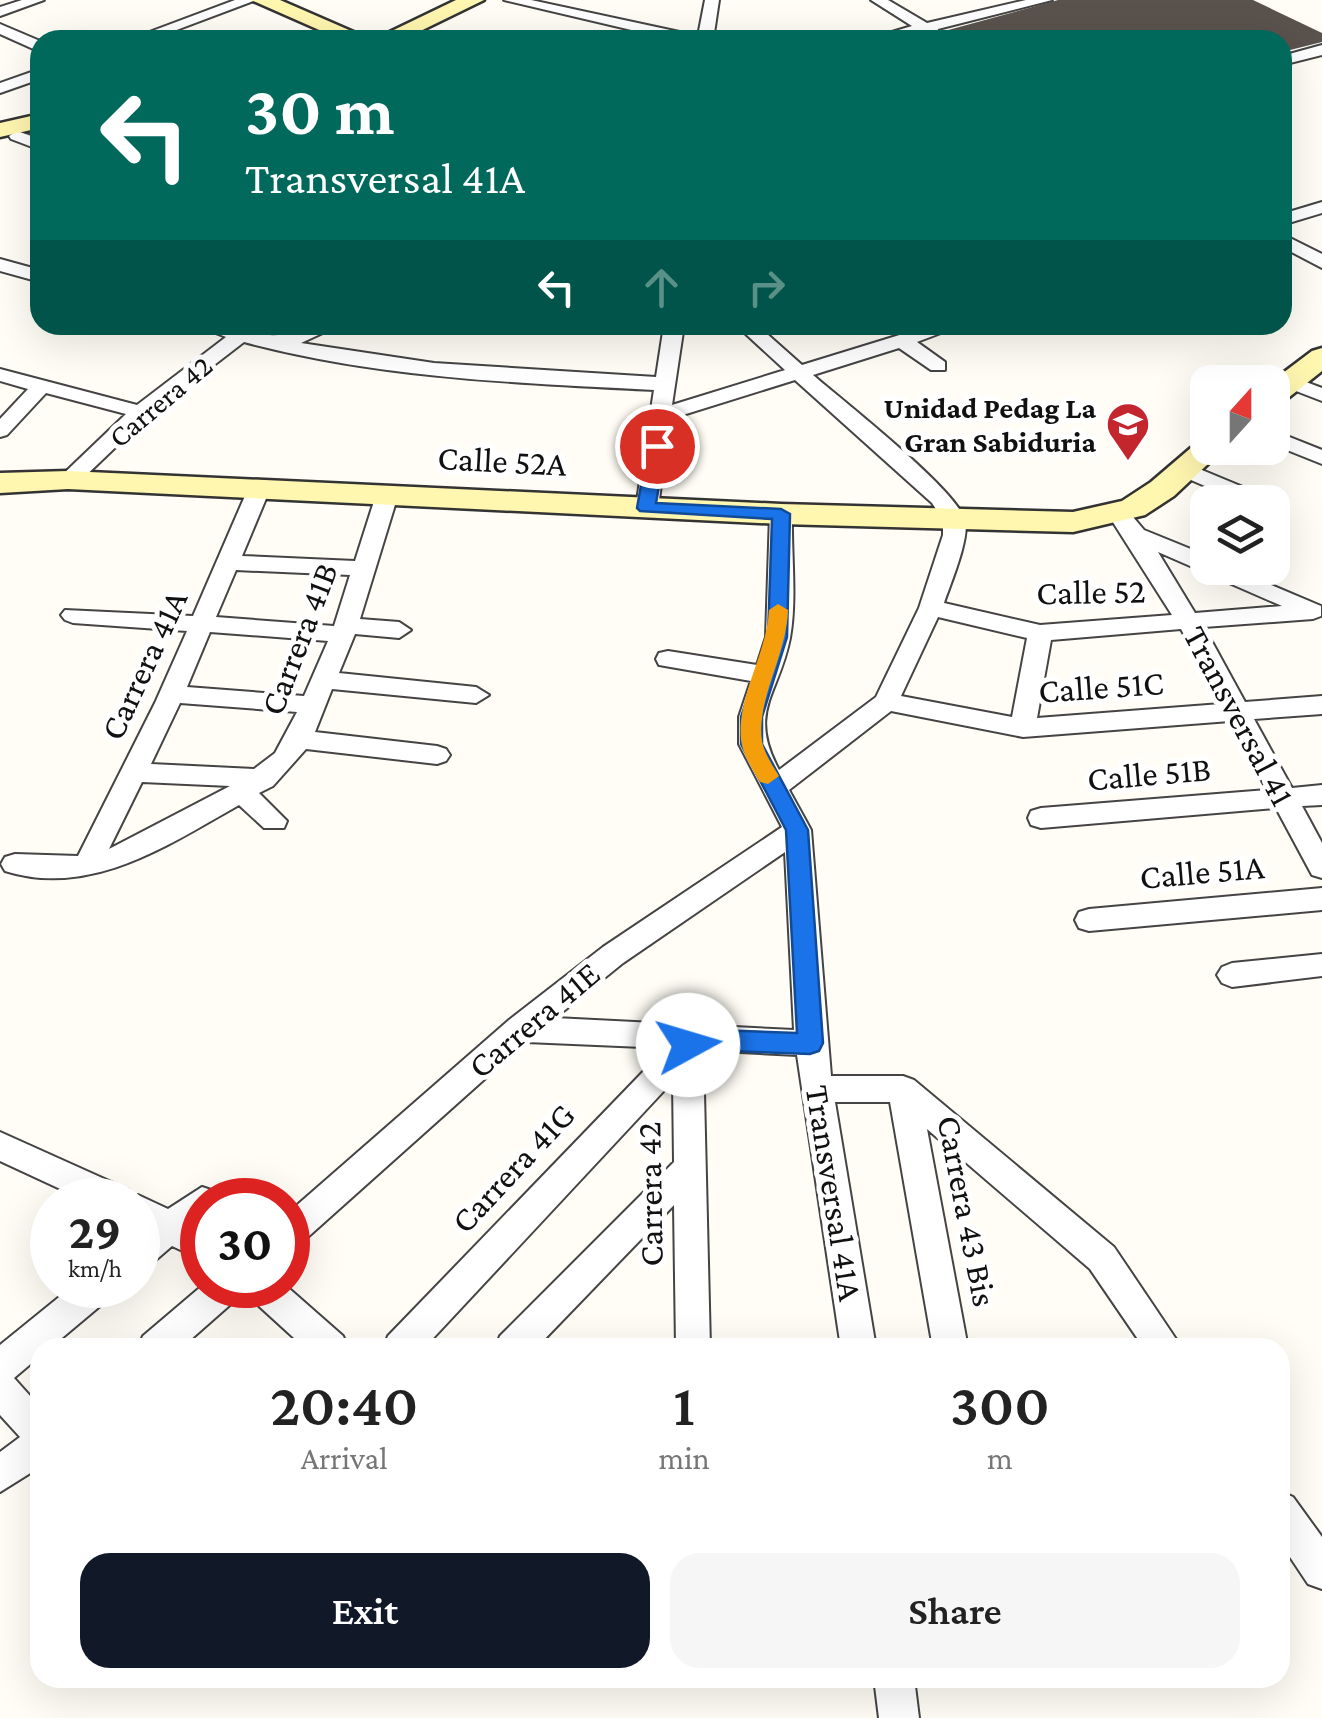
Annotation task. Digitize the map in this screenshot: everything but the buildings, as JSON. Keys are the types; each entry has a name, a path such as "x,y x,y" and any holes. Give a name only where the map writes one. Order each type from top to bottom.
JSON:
{"street":[{"path":"0,12 37,0"},
{"path":"164,30 248,0"},
{"path":"261,0 336,30"},
{"path":"406,30 474,0"},
{"path":"426,30 491,0"},
{"path":"511,0 649,30"},
{"path":"707,30 712,0"},
{"path":"878,0 927,29"},
{"path":"922,30 1045,0"},
{"path":"0,28 30,43"},
{"path":"1292,59 1322,50"},
{"path":"1292,61 1322,71"},
{"path":"0,88 30,78"},
{"path":"1292,217 1322,207"},
{"path":"1292,245 1322,262"},
{"path":"0,265 30,273"},
{"name":"Carrera 42","path":"68,480 142,412 241,335"},
{"path":"258,335 278,344 392,366 490,376 666,384"},
{"path":"278,344 303,335"},
{"path":"646,508 673,335"},
{"path":"757,335 940,499 954,520 954,534 931,608 886,702 774,788"},
{"path":"662,415 921,335"},
{"path":"903,341 938,366"},
{"path":"1290,382 1322,357"},
{"path":"0,375 142,412"},
{"path":"0,431 42,386"},
{"path":"1290,390 1322,395"},
{"path":"1290,444 1322,458"},
{"path":"1190,465 1149,500 1128,525 1190,556"},
{"path":"1185,469 1220,485"},
{"name":"Calle 52A","path":"0,483 68,480 781,514 1128,525"},
{"name":"Carrera 41A","path":"86,867 172,694 259,489"},
{"name":"Carrera 41B","path":"86,867 136,850 253,785 299,739 345,630 387,496"},
{"name":"Transversal 41A","path":"781,514 778,637 752,717 752,744 797,830 810,1043 857,1338"},
{"name":"Transversal 41","path":"1128,525 1190,624 1322,868"},
{"path":"228,562 364,570"},
{"path":"1255,585 1318,612"},
{"name":"Calle 52","path":"931,608 1040,633 1318,612"},
{"path":"73,615 202,624 399,630"},
{"path":"1023,728 1040,633"},
{"path":"668,659 766,675"},
{"path":"325,680 476,695"},
{"path":"172,694 314,705"},
{"name":"Calle 51C","path":"886,702 1023,728 1322,705"},
{"path":"299,739 437,755"},
{"path":"133,772 253,785 274,821"},
{"name":"Calle 51B","path":"1041,818 1322,796"},
{"name":"Carrera 41E","path":"310,1214 520,1028 613,955 797,830"},
{"path":"15,864 86,867"},
{"name":"Calle 51A","path":"1089,920 1322,898"},
{"path":"1232,975 1322,965"},
{"path":"520,1028 688,1042 810,1043"},
{"name":"Carrera 42","path":"688,1042 693,1338"},
{"name":"Carrera 41G","path":"409,1338 688,1042"},
{"path":"816,1089 903,1089 1102,1258 1159,1338"},
{"name":"Carrera 43 Bis","path":"903,1089 924,1185 949,1338"},
{"path":"0,1146 69,1178"},
{"path":"522,1338 690,1167"},
{"path":"160,1236 180,1219"},
{"path":"160,1220 180,1231"},
{"path":"35,1338 72,1308"},
{"path":"167,1338 201,1308"},
{"path":"286,1308 320,1338"},
{"path":"0,1367 30,1342"},
{"path":"0,1389 30,1422"},
{"path":"0,1474 30,1453"},
{"path":"1290,1524 1322,1570"},
{"path":"895,1688 899,1718"}],"slow traffic":[{"path":"768,776 752,744 752,717 778,637 778,610"}],"place":[{"name":"Unidad Pedag La Gran Sabiduria","path":"1128,462"}],"route":[{"path":"657,446 646,508 781,514 778,637 752,717 752,744 797,830 810,1043 688,1039 688,1045"}]}
